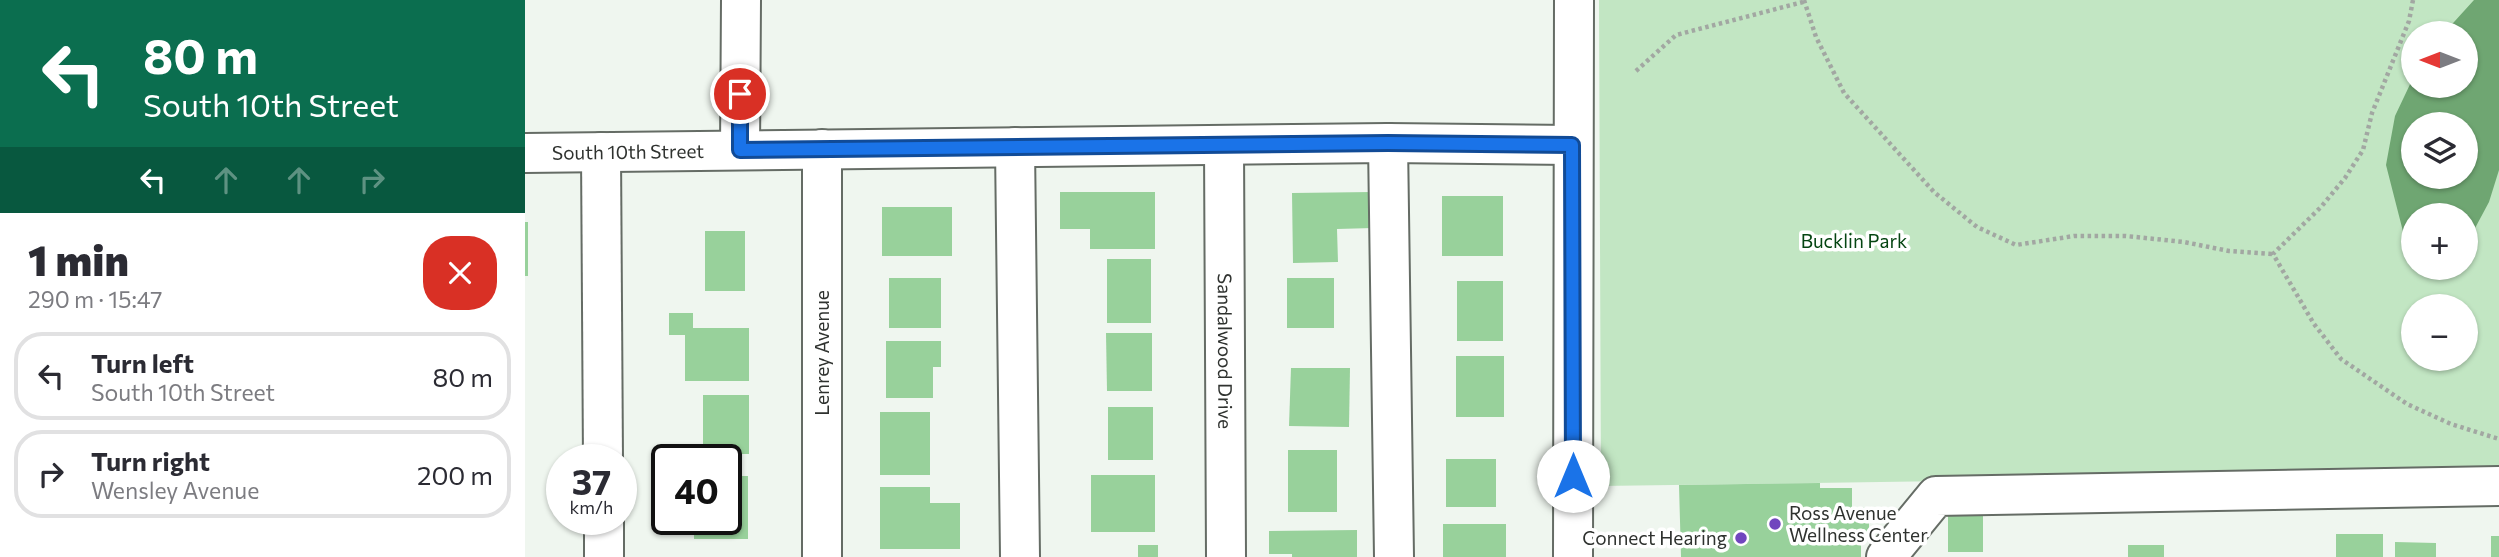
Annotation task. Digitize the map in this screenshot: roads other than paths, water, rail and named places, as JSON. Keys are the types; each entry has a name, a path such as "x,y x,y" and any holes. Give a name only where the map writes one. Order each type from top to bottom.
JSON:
{"street":[{"path":"740,150 741,0"},
{"path":"1573,557 1574,0"},
{"path":"1388,143 1394,557"},
{"name":"South 10th Street","path":"525,153 1388,143 1572,145"},
{"name":"Sandalwood Drive","path":"1224,145 1226,557"},
{"path":"1015,147 1020,557"},
{"name":"Lenrey Avenue","path":"822,149 823,557"},
{"path":"601,152 603,444"},
{"path":"1886,557 1936,496 2499,485"},
{"path":"604,535 604,557"}],"place":[{"name":"Ross Avenue Wellness Center","path":"1775,524"},
{"name":"Connect Hearing","path":"1741,538"}],"park label":[{"name":"Bucklin Park","path":"1854,241"}]}
